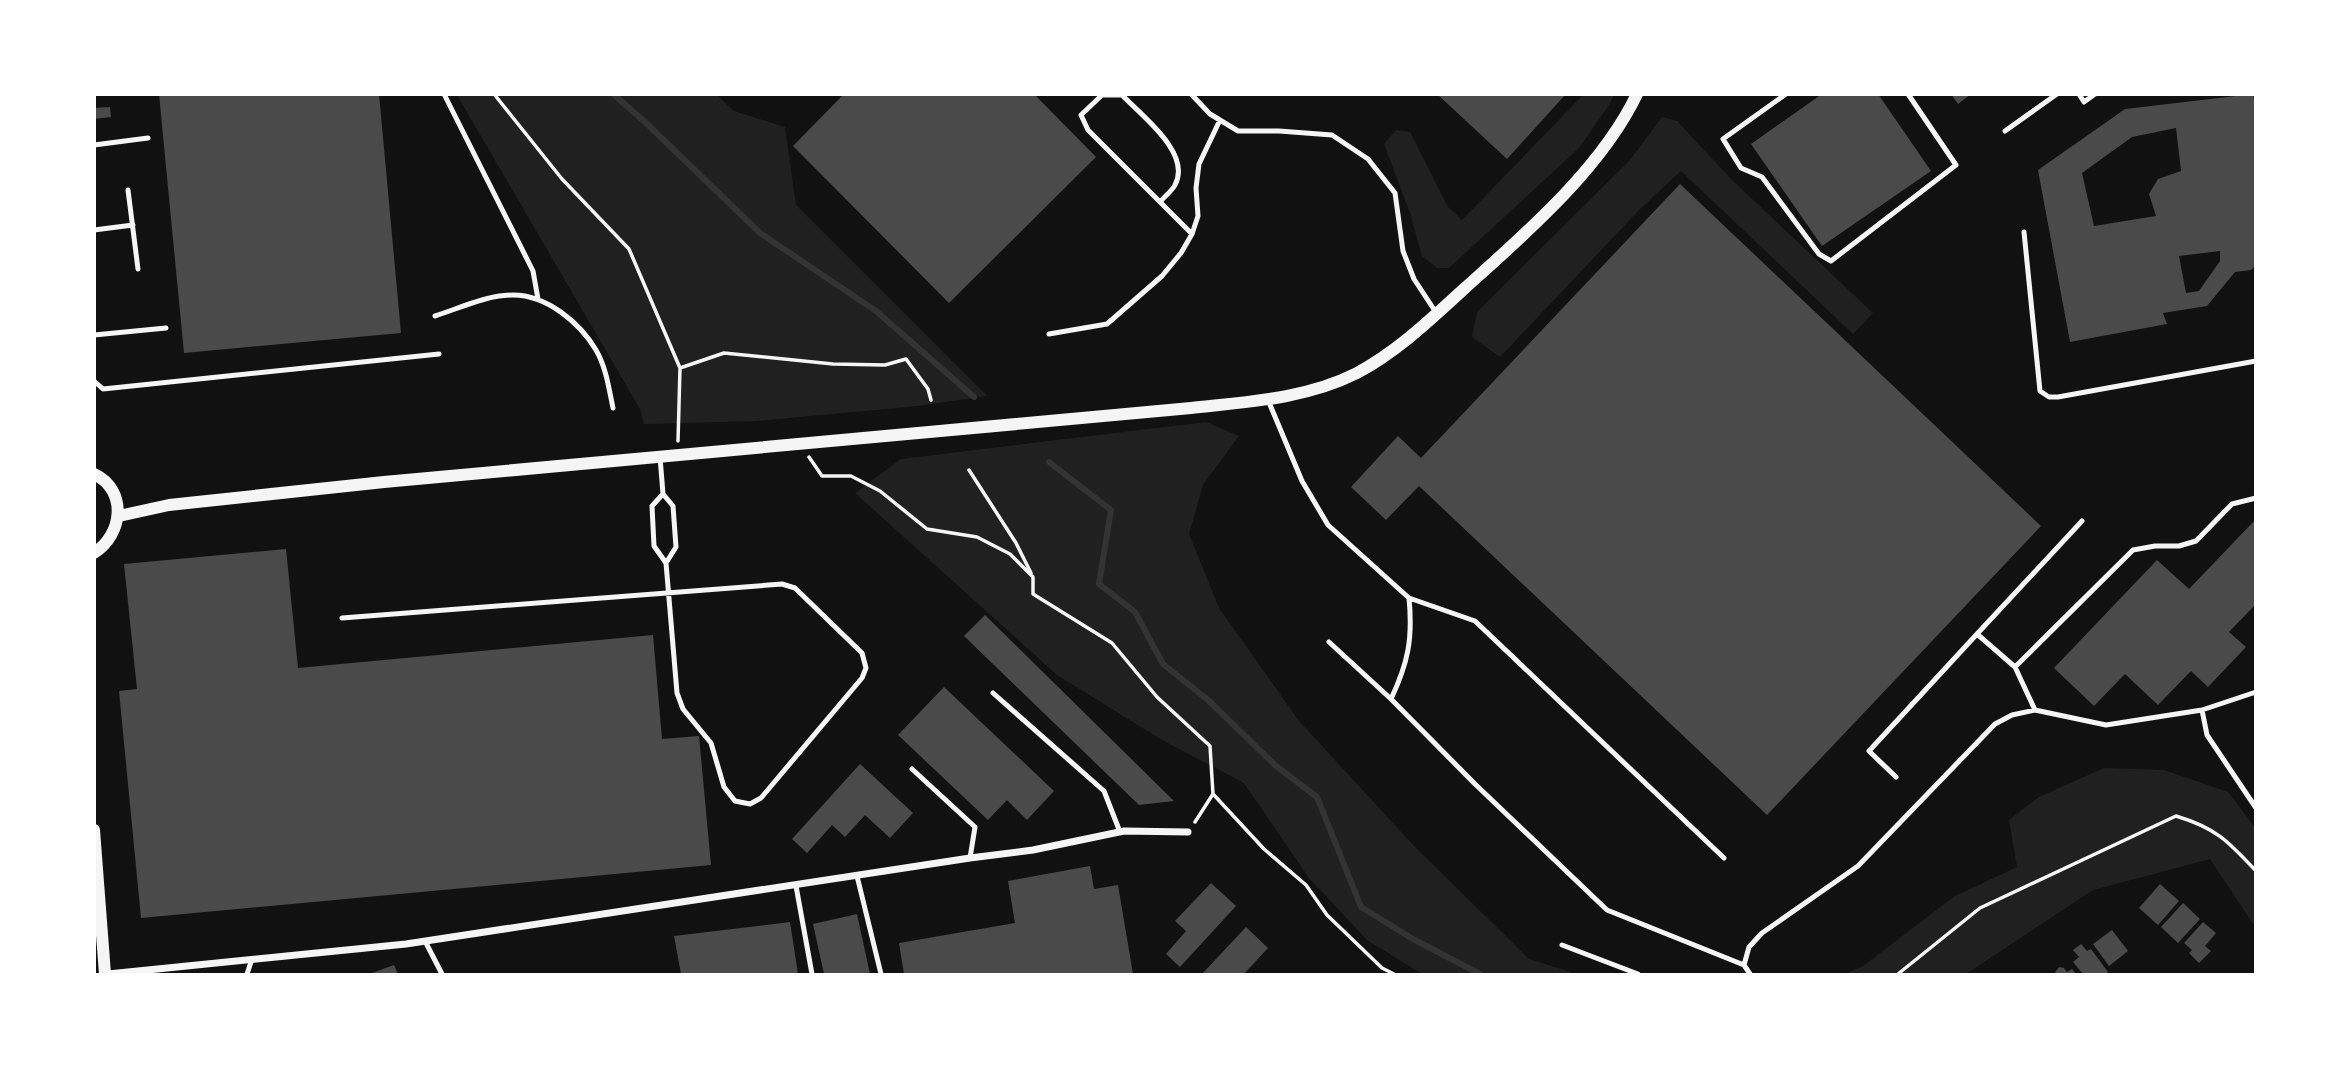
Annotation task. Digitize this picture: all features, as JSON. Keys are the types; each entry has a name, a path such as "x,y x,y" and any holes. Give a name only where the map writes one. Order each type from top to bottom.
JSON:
{"street":[{"path":"119,516 169,505 678,454 1268,400 1318,388 1355,374 1395,350 1521,239 1589,166 1625,120 1637,94"},
{"path":"94,474 102,477 115,495 119,516 115,533 104,547 94,554"},
{"path":"94,830 105,975 425,941 1033,850 1120,832 1188,832"}],"lane":[{"path":"444,94 533,271 538,299"},
{"path":"1191,94 1210,114 1238,131 1332,135 1368,159 1395,194 1404,251 1414,279 1437,314"},
{"path":"1786,94 1723,139 1741,168 1762,177 1819,254 1831,261 1956,165 1908,94"},
{"path":"2006,131 2057,94"},
{"path":"2079,94 2084,102 2095,94"},
{"path":"1160,202 1175,185 1179,168 1174,149 1122,95 1102,95 1082,115 1088,130 1160,202 1192,233"},
{"path":"1049,334 1107,324 1162,275 1181,253 1198,216 1196,188 1199,164 1220,120"},
{"path":"94,145 148,138"},
{"path":"128,190 138,269"},
{"path":"94,230 133,225"},
{"path":"2024,232 2040,391 2049,397 2256,361"},
{"path":"435,316 486,299 514,295 538,299 577,326 597,351 613,408"},
{"path":"94,335 166,328"},
{"path":"94,382 103,389 439,354"},
{"path":"1268,400 1302,481 1328,525 1409,598 1475,621 1724,858"},
{"path":"660,456 663,494 673,506 676,547 666,563"},
{"path":"342,618 667,594 782,584 795,588 862,653 866,668 862,678 761,798 750,804 735,801 723,788 712,743 683,709 677,693 667,594 666,563 654,546 652,506 663,494"},
{"path":"2015,667 2133,550 2179,546 2196,541 2232,504 2256,498"},
{"path":"1896,777 1868,751 2082,522"},
{"path":"1391,699 1403,674 1412,628 1409,598"},
{"path":"1977,634 2015,667 2035,710"},
{"path":"1329,642 1607,910 1744,965 1750,975"},
{"path":"1744,965 1749,947 1762,933 1858,866 1995,724 2012,715 2035,710 2106,725 2202,710 2256,692"},
{"path":"993,693 1104,791 1120,832"},
{"path":"2202,710 2207,734 2256,808"},
{"path":"912,769 975,827 970,858"},
{"path":"858,876 881,975"},
{"path":"796,886 812,975"},
{"path":"425,941 442,975"},
{"path":"1562,945 1638,975"},
{"path":"247,975 253,959"},
{"path":"94,973 105,975"}],"path":[{"path":"494,94 562,179 629,249 680,368 678,454"},
{"path":"680,368 724,353 833,364 885,365 905,359 928,389 931,400"},
{"path":"800,444 822,476 851,476 880,491 927,529 976,537 1010,554 1033,577"},
{"path":"969,470 1016,543 1033,577 1032,594 1112,643 1157,697 1210,746 1213,794 1188,832"},
{"path":"1213,794 1264,849 1306,885 1327,915 1382,968 1394,975"},
{"path":"1898,975 1980,908 2176,816 2203,824 2231,844 2256,871"}],"shaded area":[{"path":"457,95 717,95 734,111 785,127 796,205 987,396 918,406 757,421 644,424 640,409"},
{"path":"1583,95 1614,95 1579,148 1449,268 1437,268 1422,256 1410,213 1384,144 1396,130 1410,132 1448,207 1462,220"},
{"path":"1662,117 1677,121 1732,180 1873,313 1853,334 1681,171 1640,209 1500,357 1472,337 1477,312 1630,160"},
{"path":"1206,422 1239,436 1203,485 1189,534 1219,608 1299,721 1416,848 1529,959 1577,974 1422,974 1367,940 1309,878 1244,783 1162,740 1057,675 855,493 901,459"},
{"path":"2104,768 2164,770 2228,792 2255,827 2255,927 2210,859 2093,890 1966,974 1845,974 1863,966 1955,896 2017,867 2009,820 2039,797"}],"building":[{"path":"159,94 379,94 401,333 184,353"},
{"path":"844,94 1034,94 1096,157 949,303 793,146"},
{"path":"1437,94 1566,94 1507,159"},
{"path":"1822,94 1878,94 1931,171 1822,246 1751,144"},
{"path":"1951,94 1971,94 1958,104"},
{"path":"2253,94 2256,110 2256,265 2251,270 2235,272 2207,306 2163,313 2167,324 2070,342 2038,170 2125,109","holes":["2176,128 2181,171 2158,179 2149,194 2156,216 2094,226 2082,173 2132,137","2220,251 2220,261 2199,291 2186,293 2179,256"]},
{"path":"110,107 111,117 94,119 94,108"},
{"path":"1680,184 2041,526 1767,815 1419,486 1386,520 1351,487 1398,436 1421,458"},
{"path":"2256,519 2256,604 2229,632 2246,647 2208,687 2191,671 2158,705 2125,674 2094,706 2054,668 2157,560 2189,589"},
{"path":"286,549 298,668 653,635 662,739 699,736 711,865 141,918 119,691 137,689 124,564"},
{"path":"985,615 1174,801 1139,805 964,636"},
{"path":"944,687 1054,791 1027,820 1007,800 988,820 898,735"},
{"path":"860,764 913,813 890,838 865,815 845,837 832,825 807,853 792,839"},
{"path":"1090,866 1094,889 1118,885 1133,974 904,974 899,943 1015,923 1008,881"},
{"path":"1211,883 1236,906 1180,967 1166,954 1186,931 1175,921"},
{"path":"2160,884 2179,901 2158,925 2139,908"},
{"path":"2183,903 2200,919 2178,943 2161,927"},
{"path":"857,914 870,974 824,974 813,924"},
{"path":"790,922 798,974 681,974 674,936"},
{"path":"2203,922 2216,933 2205,946 2211,951 2199,963 2189,953 2192,950 2184,943"},
{"path":"1246,927 1268,948 1244,974 1202,974"},
{"path":"2112,930 2128,951 2109,966 2093,944"},
{"path":"2081,944 2087,951 2091,949 2108,972 2083,974 2073,962 2079,957 2073,950"},
{"path":"394,965 398,974 369,974"},
{"path":"2059,967 2067,972 2072,969 2076,974 2054,974"}],"waterway":[{"path":"613,94 760,233 876,311 974,397"},
{"path":"1049,462 1111,510 1099,584 1135,612 1163,664 1208,700 1276,766 1317,797 1361,907 1413,939 1480,974"}]}
